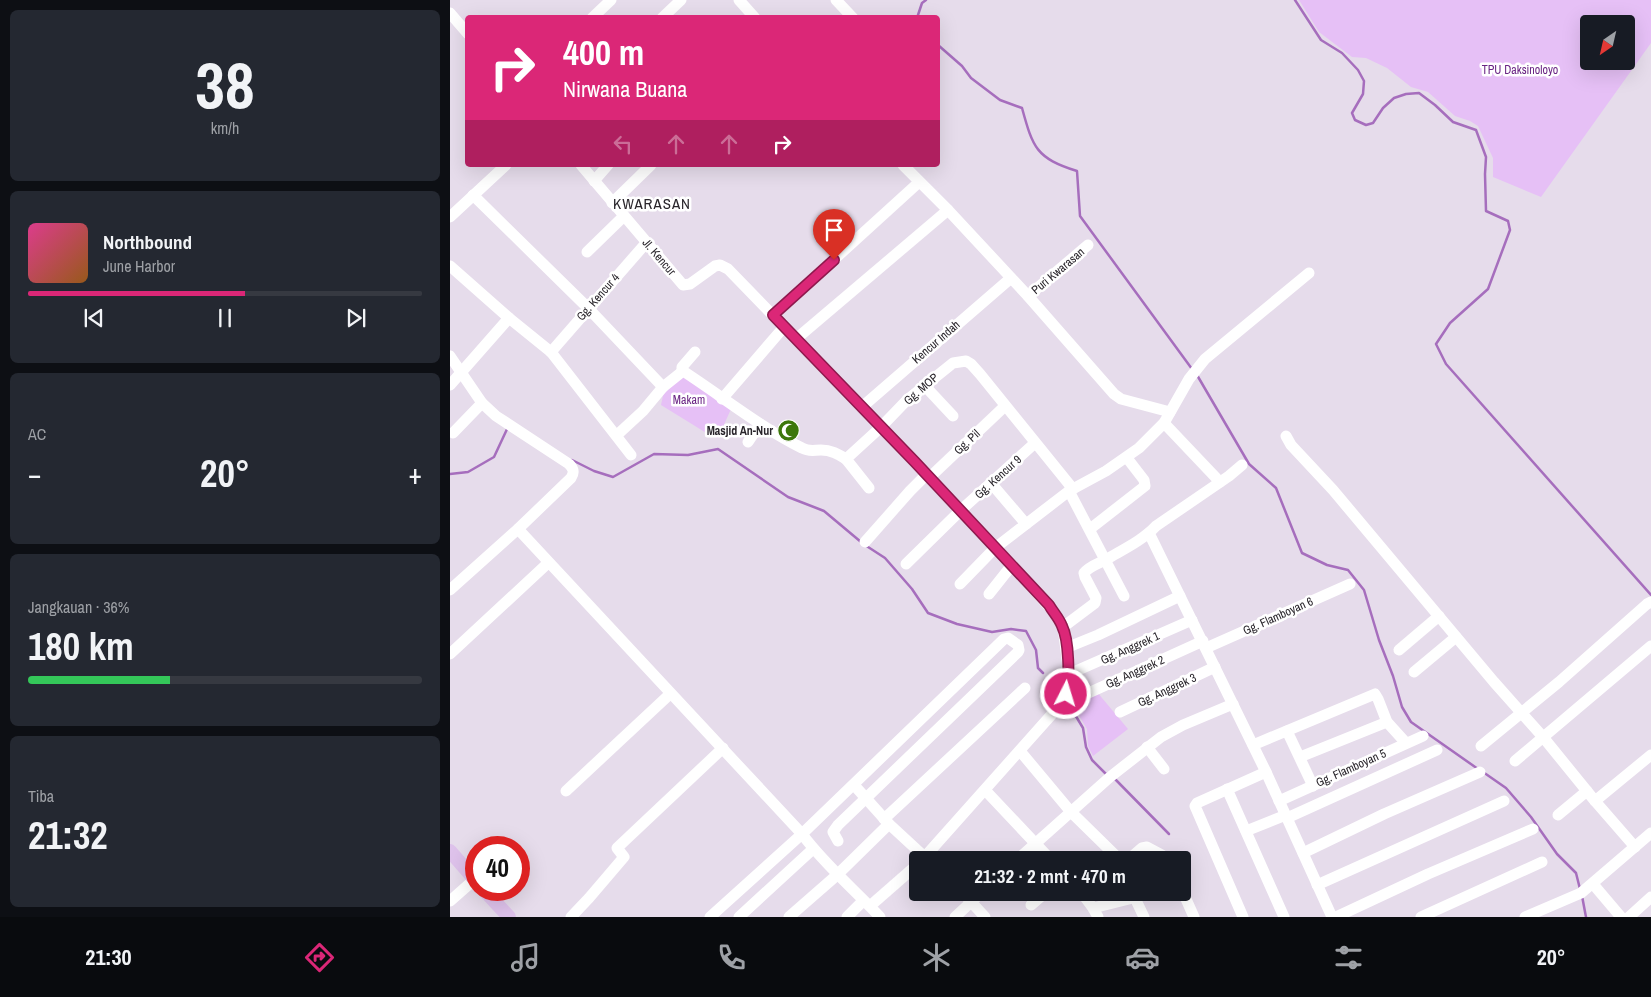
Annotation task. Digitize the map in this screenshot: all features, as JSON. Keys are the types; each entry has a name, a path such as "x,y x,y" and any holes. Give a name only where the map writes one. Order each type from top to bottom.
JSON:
{"main road":[{"path":"450,851 465,868"},
{"path":"494,901 509,917"}],"street":[{"path":"595,15 611,0"},
{"path":"665,15 681,0"},
{"path":"739,0 752,15"},
{"path":"836,0 850,15"},
{"path":"450,13 465,30"},
{"path":"450,217 504,167"},
{"name":"Jl. Kencur","path":"583,167 683,285 690,284 715,266 722,266 728,269 961,510 1049,605 1063,627 1069,674 1065,696 1058,708 931,851"},
{"path":"594,181 606,167"},
{"path":"612,202 649,167"},
{"path":"905,167 1028,296 1114,394 1121,399 1170,412"},
{"path":"773,315 917,184"},
{"path":"474,195 588,308 663,387"},
{"path":"796,339 948,210"},
{"path":"586,251 624,216"},
{"name":"Gg. Kencur 4","path":"551,352 646,243"},
{"name":"Puri Kwarasan","path":"1028,296 1088,245"},
{"path":"452,271 551,352 631,455"},
{"path":"960,584 995,548 1026,524 1071,490 1127,458 1152,436 1164,423 1193,375 1212,352 1309,273"},
{"name":"Kencur Indah","path":"862,407 1011,278"},
{"path":"450,385 509,318"},
{"path":"722,398 784,327"},
{"path":"616,435 644,411 663,387 682,371 682,368 695,352"},
{"path":"450,356 482,403 509,426 569,464 574,472 571,478 518,529 450,590"},
{"name":"Gg. MOP","path":"846,459 907,400 953,363 966,362 971,364 1005,406"},
{"path":"682,371 760,424 806,450 835,452 846,459 869,488"},
{"path":"924,385 953,416"},
{"path":"452,433 482,403"},
{"path":"1005,406 1071,490 1124,596"},
{"name":"Gg. Pil","path":"865,542 910,491 1005,406"},
{"path":"1164,423 1220,482"},
{"path":"748,442 760,424"},
{"path":"1286,436 1291,445 1333,490 1635,847"},
{"name":"Gg. Kencur 9","path":"906,564 961,510 1035,443"},
{"path":"1090,529 1145,486 1144,480 1127,458"},
{"path":"1063,627 1095,603 1096,598 1084,573 1087,569 1106,560 1149,533 1164,520 1242,465"},
{"path":"991,482 1026,524"},
{"path":"518,529 670,694 723,748 802,834 836,875 880,917"},
{"path":"1149,533 1287,816 1332,917"},
{"path":"450,654 548,563"},
{"path":"989,594 1012,565"},
{"name":"Gg. Flamboyan 6","path":"1204,645 1350,584"},
{"path":"1066,648 1180,596"},
{"path":"1481,746 1651,602"},
{"path":"1398,650 1438,616"},
{"name":"Gg. Anggrek 1","path":"1069,674 1192,620"},
{"path":"1414,672 1456,637"},
{"path":"710,917 854,785 1004,639 1008,638 1018,645 1018,652 835,829 833,832 838,841"},
{"name":"Gg. Anggrek 2","path":"1065,696 1077,697 1084,695 1204,645"},
{"path":"1515,761 1651,646"},
{"name":"Gg. Anggrek 3","path":"1120,712 1215,667"},
{"path":"789,917 836,875 887,822 1026,688"},
{"path":"566,791 670,694"},
{"path":"1253,745 1374,694 1378,699 1387,722 1406,743"},
{"path":"1027,851 1147,747 1172,730 1233,704"},
{"path":"1300,757 1387,722"},
{"path":"1288,731 1313,786"},
{"name":"Gg. Flamboyan 5","path":"1279,801 1424,736"},
{"path":"1147,747 1164,769"},
{"path":"571,917 590,898 624,857 617,848 723,748"},
{"path":"1246,831 1287,816 1437,750"},
{"path":"1020,751 1071,812 1111,851"},
{"path":"1595,801 1651,755"},
{"path":"1243,917 1195,806 1197,803 1266,772"},
{"path":"1303,853 1384,814 1480,772"},
{"path":"854,785 914,851"},
{"path":"1228,789 1284,917"},
{"path":"986,790 1043,851"},
{"path":"1558,815 1587,791"},
{"path":"1318,885 1504,801"},
{"path":"1336,917 1428,874 1533,829"},
{"path":"1526,917 1587,888 1651,834"},
{"path":"1138,851 1147,847 1154,851"},
{"path":"739,917 813,849"},
{"path":"1420,917 1542,862"},
{"name":"Jl. Kencur","path":"847,917 909,871"},
{"path":"450,901 465,888"},
{"path":"1587,888 1620,917"},
{"path":"1629,917 1651,898"},
{"path":"1031,905 1036,901"},
{"path":"1087,901 1095,913 1124,901"},
{"path":"1138,901 1144,917"},
{"path":"1187,901 1194,917"},
{"path":"955,917 972,902 985,917"}],"green space":[{"name":"TPU Daksinoloyo","path":"1299,0 1651,0 1651,43 1635,65 1635,15 1580,15 1580,70 1632,70 1541,197 1493,177 1493,158 1478,126 1455,116 1428,92 1411,87 1387,68 1366,58 1352,57 1319,32"},
{"name":"Makam","path":"682,374 731,409 718,438 708,434 661,405 664,391"},
{"path":"1097,692 1128,729 1093,756 1088,746 1087,729 1072,704"}],"waterway":[{"path":"918,15 922,3 926,0"},
{"path":"1295,0 1321,40 1342,53 1358,70 1364,81 1363,94 1352,113 1355,120 1366,125 1373,123 1383,108 1394,98 1406,94 1419,93 1453,122 1476,130 1486,157 1486,211 1508,221 1510,230 1488,289 1450,323 1436,344 1446,364 1651,595"},
{"path":"940,47 962,66 971,78 1000,100 1022,108 1033,142 1044,156 1077,171 1080,216 1192,369"},
{"path":"1197,375 1249,464 1276,488 1302,553 1327,565 1348,570 1364,590 1402,707 1411,722 1478,769"},
{"path":"450,474 468,472 494,457 508,427"},
{"path":"572,460 594,471 613,477 654,454 688,455 718,449 788,497 824,511 861,542"},
{"path":"865,545 885,558 912,589 928,613 957,624 992,632 1011,629 1026,631 1036,650 1038,668 1043,673"},
{"path":"1068,703 1083,728 1086,747 1092,760 1108,774"},
{"path":"1483,772 1506,788 1531,817 1557,854 1576,873 1580,889"},
{"path":"1114,778 1169,834"},
{"path":"1582,896 1586,917"}],"place":[{"name":"Masjid An-Nur","path":"789,431"}],"district":[{"name":"KWARASAN","path":"652,204"}],"route":[{"path":"834,260 773,315 915,462 1049,605 1060,620 1064,630 1069,674 1066,694"}]}
